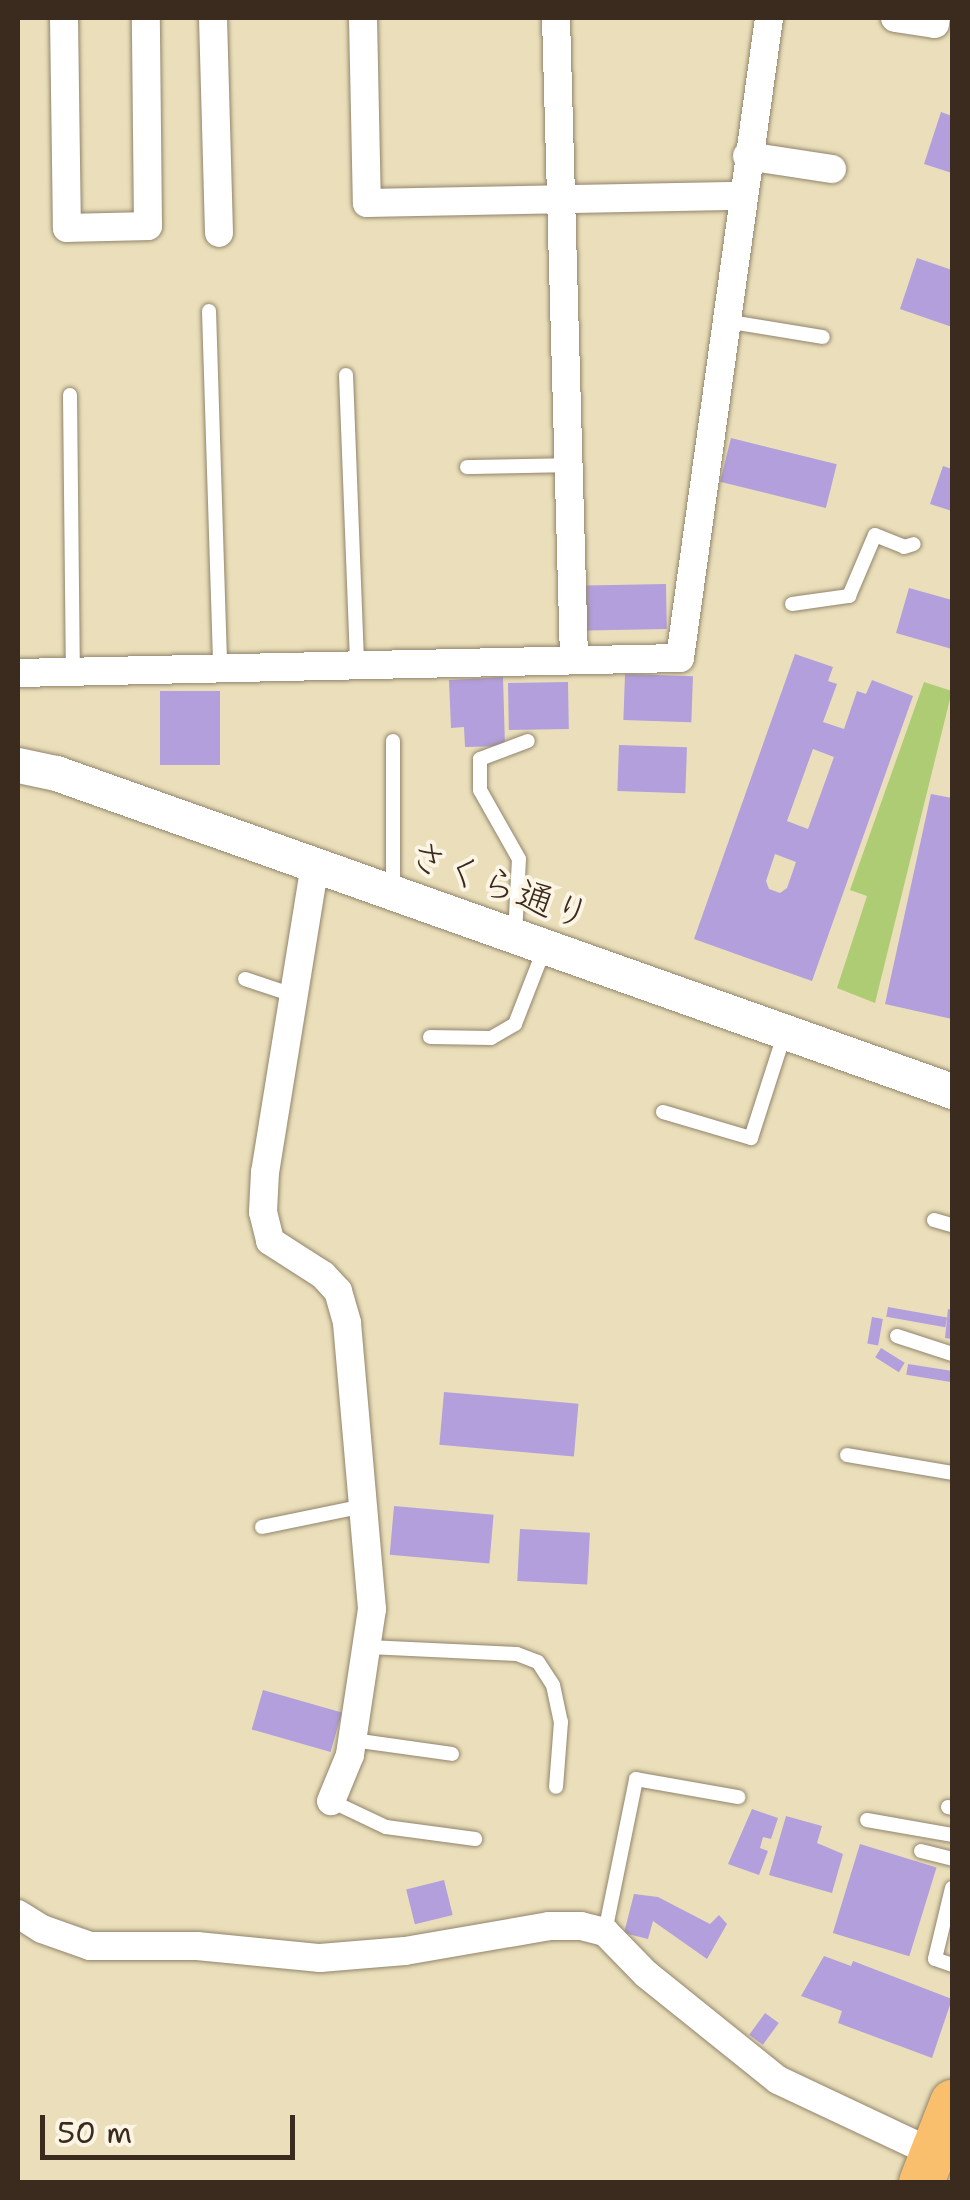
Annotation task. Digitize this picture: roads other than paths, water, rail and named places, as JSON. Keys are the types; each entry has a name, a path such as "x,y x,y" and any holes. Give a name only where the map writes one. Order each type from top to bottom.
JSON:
{"highway":[{"path":"935,2166 952,2102"}],"street":[{"path":"64,18 68,228 148,226 146,18"},
{"path":"213,18 219,233"},
{"path":"363,18 368,203 741,196"},
{"path":"556,18 574,660"},
{"path":"18,672 680,658 741,196 769,18"},
{"path":"895,18 936,24 936,18"},
{"path":"747,156 832,170"},
{"name":"さくら通り","path":"18,765 56,773 952,1091"},
{"path":"315,864 265,1172 264,1212 270,1241 323,1275 338,1291 347,1323 372,1610 353,1740 332,1802"},
{"path":"18,1914 42,1929 90,1946 197,1946 320,1958 405,1951 549,1926 581,1926 605,1932 646,1974 778,2080 935,2166"}],"lane":[{"path":"209,311 220,667"},
{"path":"724,321 823,337"},
{"path":"346,375 357,663"},
{"path":"70,395 72,671"},
{"path":"467,467 569,465"},
{"path":"792,604 850,596 875,535 904,546 914,544"},
{"path":"393,741 393,892"},
{"path":"430,1037 491,1038 516,1024 530,941 519,859 480,790 480,759 528,741"},
{"path":"245,980 293,995"},
{"path":"663,1112 750,1138 785,1032"},
{"path":"934,1220 952,1225"},
{"path":"897,1336 952,1354"},
{"path":"847,1455 952,1473"},
{"path":"262,1527 364,1506"},
{"path":"368,1647 517,1654 538,1662 553,1685 560,1722 556,1787"},
{"path":"353,1740 452,1754"},
{"path":"605,1932 636,1779 738,1798"},
{"path":"332,1802 386,1827 476,1839"},
{"path":"868,1820 952,1834"},
{"path":"921,1851 952,1859"},
{"path":"952,1888 935,1959 952,1965"}]}
